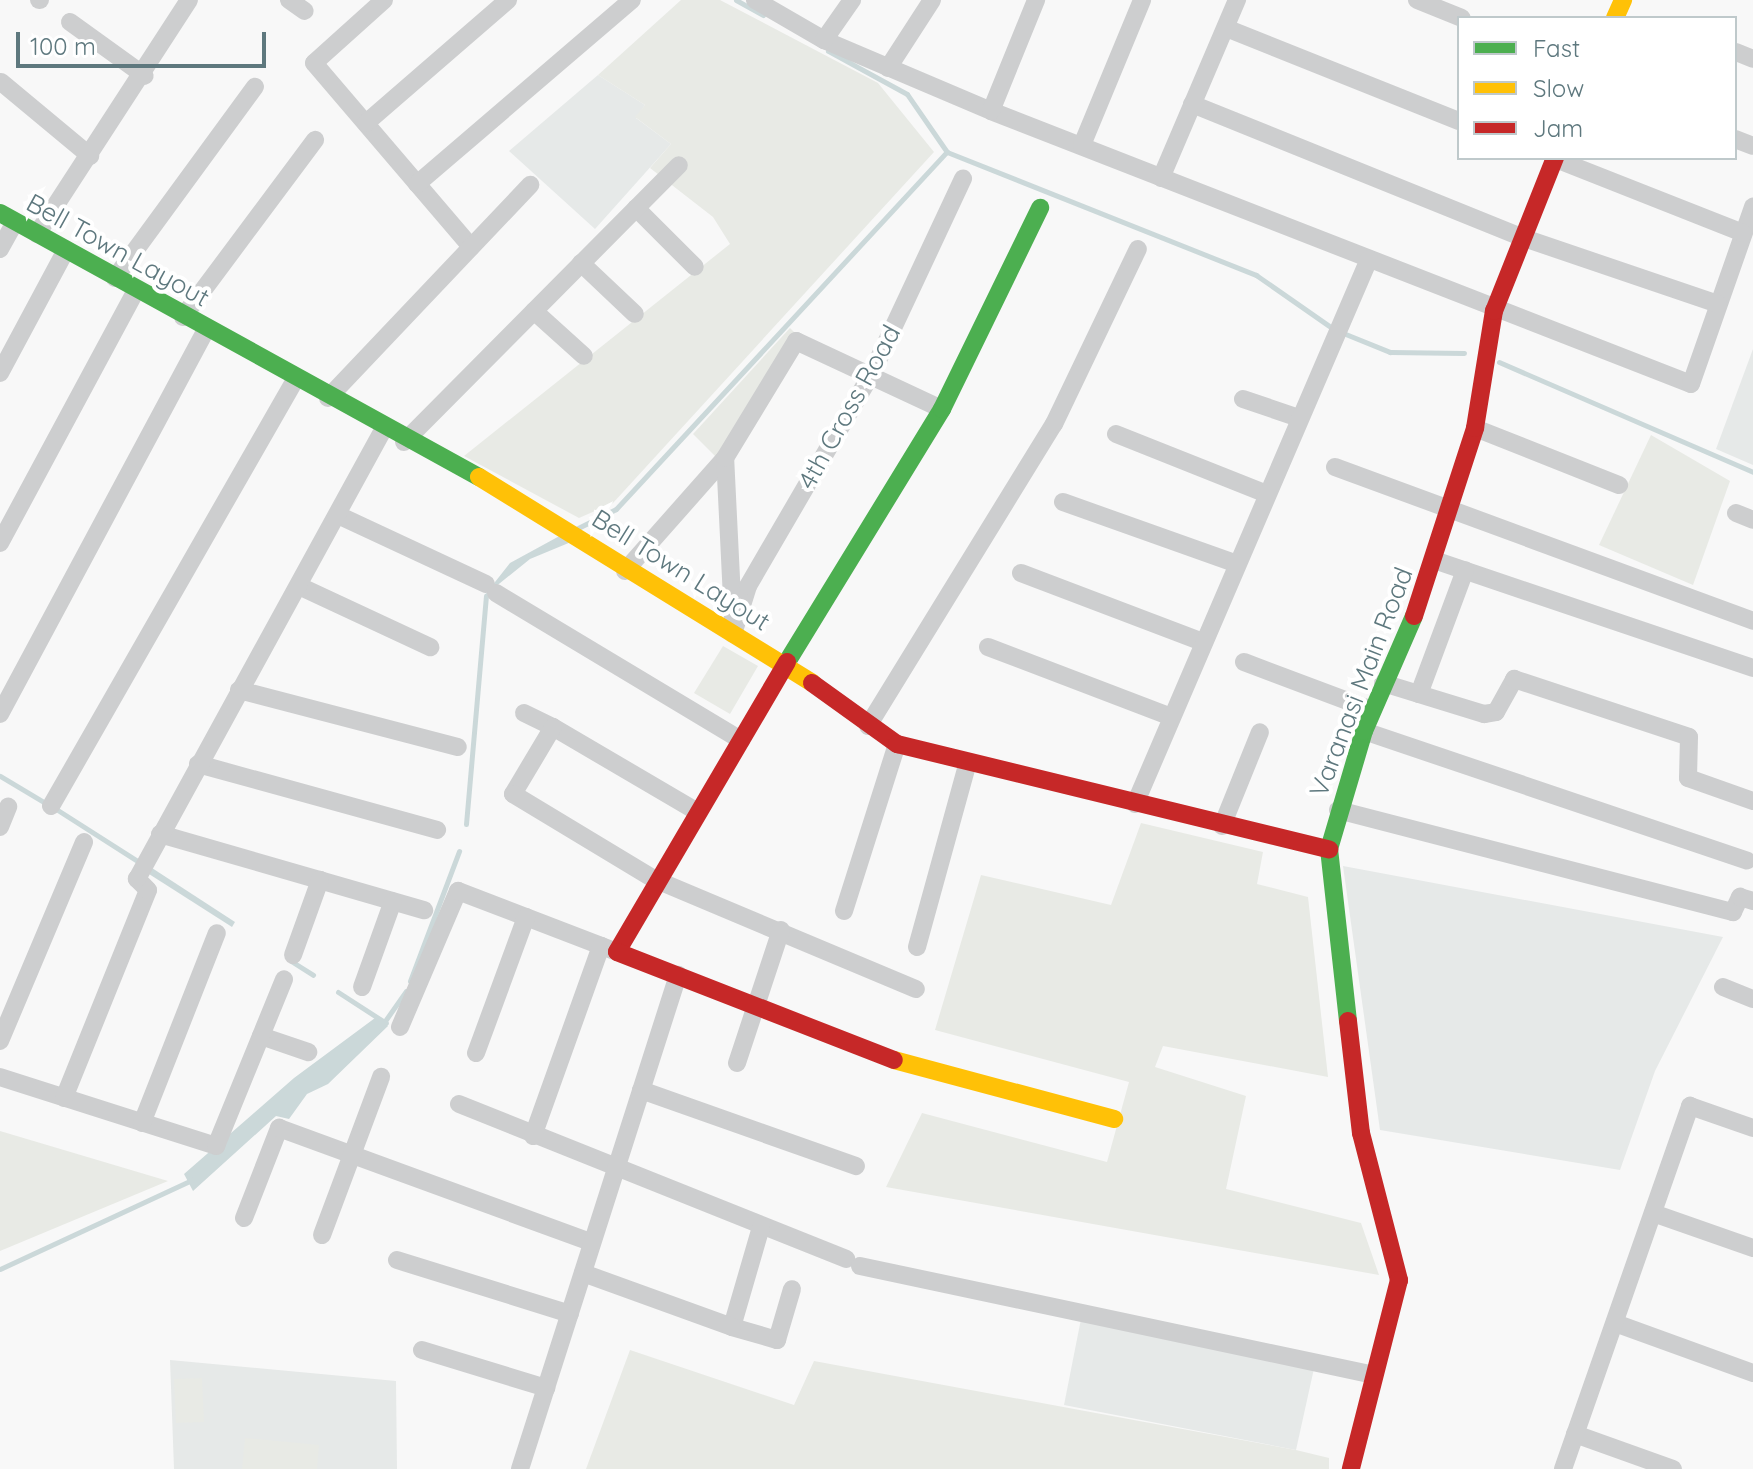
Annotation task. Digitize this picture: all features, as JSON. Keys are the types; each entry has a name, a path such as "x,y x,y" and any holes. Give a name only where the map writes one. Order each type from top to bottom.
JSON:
{"street":[{"path":"37,234 145,76 189,0"},
{"path":"289,0 305,11"},
{"path":"384,0 314,63 471,247"},
{"path":"366,123 508,0"},
{"path":"417,184 632,0"},
{"path":"824,40 852,0"},
{"path":"888,68 932,0"},
{"path":"991,111 1036,0"},
{"path":"1082,145 1142,0"},
{"path":"1161,178 1237,0"},
{"path":"1417,0 1457,16"},
{"path":"762,3 824,40 991,111 1494,311 1691,384 1753,207"},
{"path":"70,22 145,76"},
{"path":"1226,28 1457,120"},
{"path":"115,278 255,87"},
{"path":"0,110 6,88 90,156"},
{"path":"1192,104 1524,238 1718,304"},
{"path":"183,317 315,140"},
{"name":"Varanasi Main Road","path":"1351,1469 1399,1280 1361,1133 1329,849 1338,810 1364,731 1434,560 1475,428 1494,311 1553,160"},
{"path":"1559,160 1743,233"},
{"path":"404,442 679,165"},
{"name":"4th Cross Road","path":"733,634 748,586 871,375 963,179"},
{"path":"328,398 530,185"},
{"path":"636,208 695,267"},
{"path":"533,1136 609,949 790,667 942,409 1040,208"},
{"path":"0,249 7,217"},
{"name":"Bell Town Layout","path":"7,217 404,442 561,522 576,540 790,667 897,744 967,766 1329,849"},
{"path":"868,726 1054,424 1138,249"},
{"path":"0,373 66,250"},
{"path":"1135,804 1369,259"},
{"path":"581,263 635,314"},
{"path":"0,543 136,290"},
{"path":"534,311 584,356"},
{"path":"0,714 206,330"},
{"path":"625,571 725,458 796,341 942,409"},
{"path":"51,806 295,380"},
{"path":"1243,399 1299,418"},
{"path":"1475,428 1619,485"},
{"path":"64,1098 148,890 142,871 383,430"},
{"path":"1116,434 1267,494"},
{"path":"725,458 733,634"},
{"path":"1335,467 1450,506 1753,621"},
{"path":"1063,502 1237,564"},
{"path":"338,515 491,588 741,740"},
{"path":"1434,560 1753,668"},
{"path":"1419,694 1465,570"},
{"path":"1021,573 1203,642"},
{"path":"299,586 430,647"},
{"path":"988,647 1171,717"},
{"path":"1244,662 1372,710"},
{"path":"1383,683 1496,712 1514,679 1689,737 1688,778 1753,801"},
{"path":"239,690 458,747"},
{"path":"524,713 696,811"},
{"path":"553,727 513,794 654,879 916,989"},
{"path":"1364,731 1747,861"},
{"path":"1222,826 1260,732"},
{"path":"844,911 897,744"},
{"path":"198,764 437,830"},
{"path":"917,947 967,766"},
{"path":"0,827 8,807"},
{"path":"1338,810 1733,912 1740,897 1753,901"},
{"path":"160,834 424,910"},
{"path":"0,1041 84,842"},
{"path":"293,955 320,880"},
{"path":"400,1027 458,891 758,1003 920,1070 1114,1119"},
{"path":"362,987 393,901"},
{"path":"476,1053 526,917"},
{"path":"737,1063 781,930"},
{"path":"142,1123 217,933"},
{"path":"520,1469 612,1171 678,975"},
{"path":"0,1077 216,1146 284,979"},
{"path":"1723,987 1753,999"},
{"path":"261,1036 308,1052"},
{"path":"322,1235 381,1077"},
{"path":"641,1090 856,1166"},
{"path":"459,1104 612,1171 853,1263 1374,1375"},
{"path":"1563,1469 1690,1106 1753,1128"},
{"path":"244,1218 279,1128 591,1242"},
{"path":"1653,1213 1753,1248"},
{"path":"732,1327 761,1227"},
{"path":"397,1260 570,1314"},
{"path":"583,1273 732,1327 777,1340 792,1289"},
{"path":"1615,1323 1753,1373"},
{"path":"422,1350 546,1388"},
{"path":"1575,1434 1673,1469"}],"shaded area":[{"path":"681,0 720,0 878,83 934,152 613,503 579,518 464,456 730,244 713,217 650,168 671,144 635,117 645,105 598,75"},
{"path":"598,75 645,105 636,118 671,144 595,229 509,151"},
{"path":"790,328 794,332 716,457 693,434"},
{"path":"1753,349 1753,465 1716,449"},
{"path":"1651,435 1730,481 1693,585 1599,545"},
{"path":"565,533 571,542 530,559 484,596 510,563"},
{"path":"723,646 758,666 730,714 694,693"},
{"path":"1141,823 1263,852 1257,884 1308,897 1328,1077 1163,1046 1155,1067 1246,1096 1226,1189 1361,1223 1379,1275 886,1187 922,1113 1107,1162 1129,1082 935,1030 981,875 1111,905"},
{"path":"1343,866 1723,937 1655,1071 1620,1170 1380,1130"},
{"path":"152,868 235,922 232,927 149,874"},
{"path":"375,1018 388,1026 328,1084 307,1094 289,1119 276,1116 193,1191 184,1174 294,1078"},
{"path":"0,1131 168,1181 0,1251"},
{"path":"1081,1319 1315,1364 1296,1450 1064,1405"},
{"path":"630,1350 794,1405 814,1361 1296,1450 1329,1458 1329,1469 586,1469"},
{"path":"170,1360 396,1381 397,1469 174,1469"},
{"path":"202,1378 204,1422 176,1423 174,1379"},
{"path":"245,1438 319,1445 317,1469 242,1469"}],"waterway":[{"path":"736,0 763,15"},
{"path":"578,528 616,509 947,152 907,94 828,51"},
{"path":"947,152 1256,275 1329,326"},
{"path":"1343,333 1390,352 1464,353"},
{"path":"1499,362 1753,472"},
{"path":"466,824 486,596"},
{"path":"0,776 47,804"},
{"path":"56,809 142,864"},
{"path":"410,981 459,851"},
{"path":"291,961 313,975"},
{"path":"380,1028 406,991"},
{"path":"338,992 386,1023"},
{"path":"0,1269 192,1180"}],"traffic: fast":[{"path":"787,662 942,409 1040,208"},
{"path":"0,213 479,477"},
{"path":"1348,1021 1329,849 1364,731 1414,616"}],"traffic: slow":[{"path":"1616,16 1623,0"},
{"path":"479,477 812,683"},
{"path":"894,1060 1114,1119"}],"traffic: jam":[{"path":"1414,616 1475,428 1494,311 1554,160"},
{"path":"787,662 617,952 894,1060"},
{"path":"812,683 897,744 1329,849"},
{"path":"1348,1021 1361,1133 1399,1280 1351,1469"}]}
